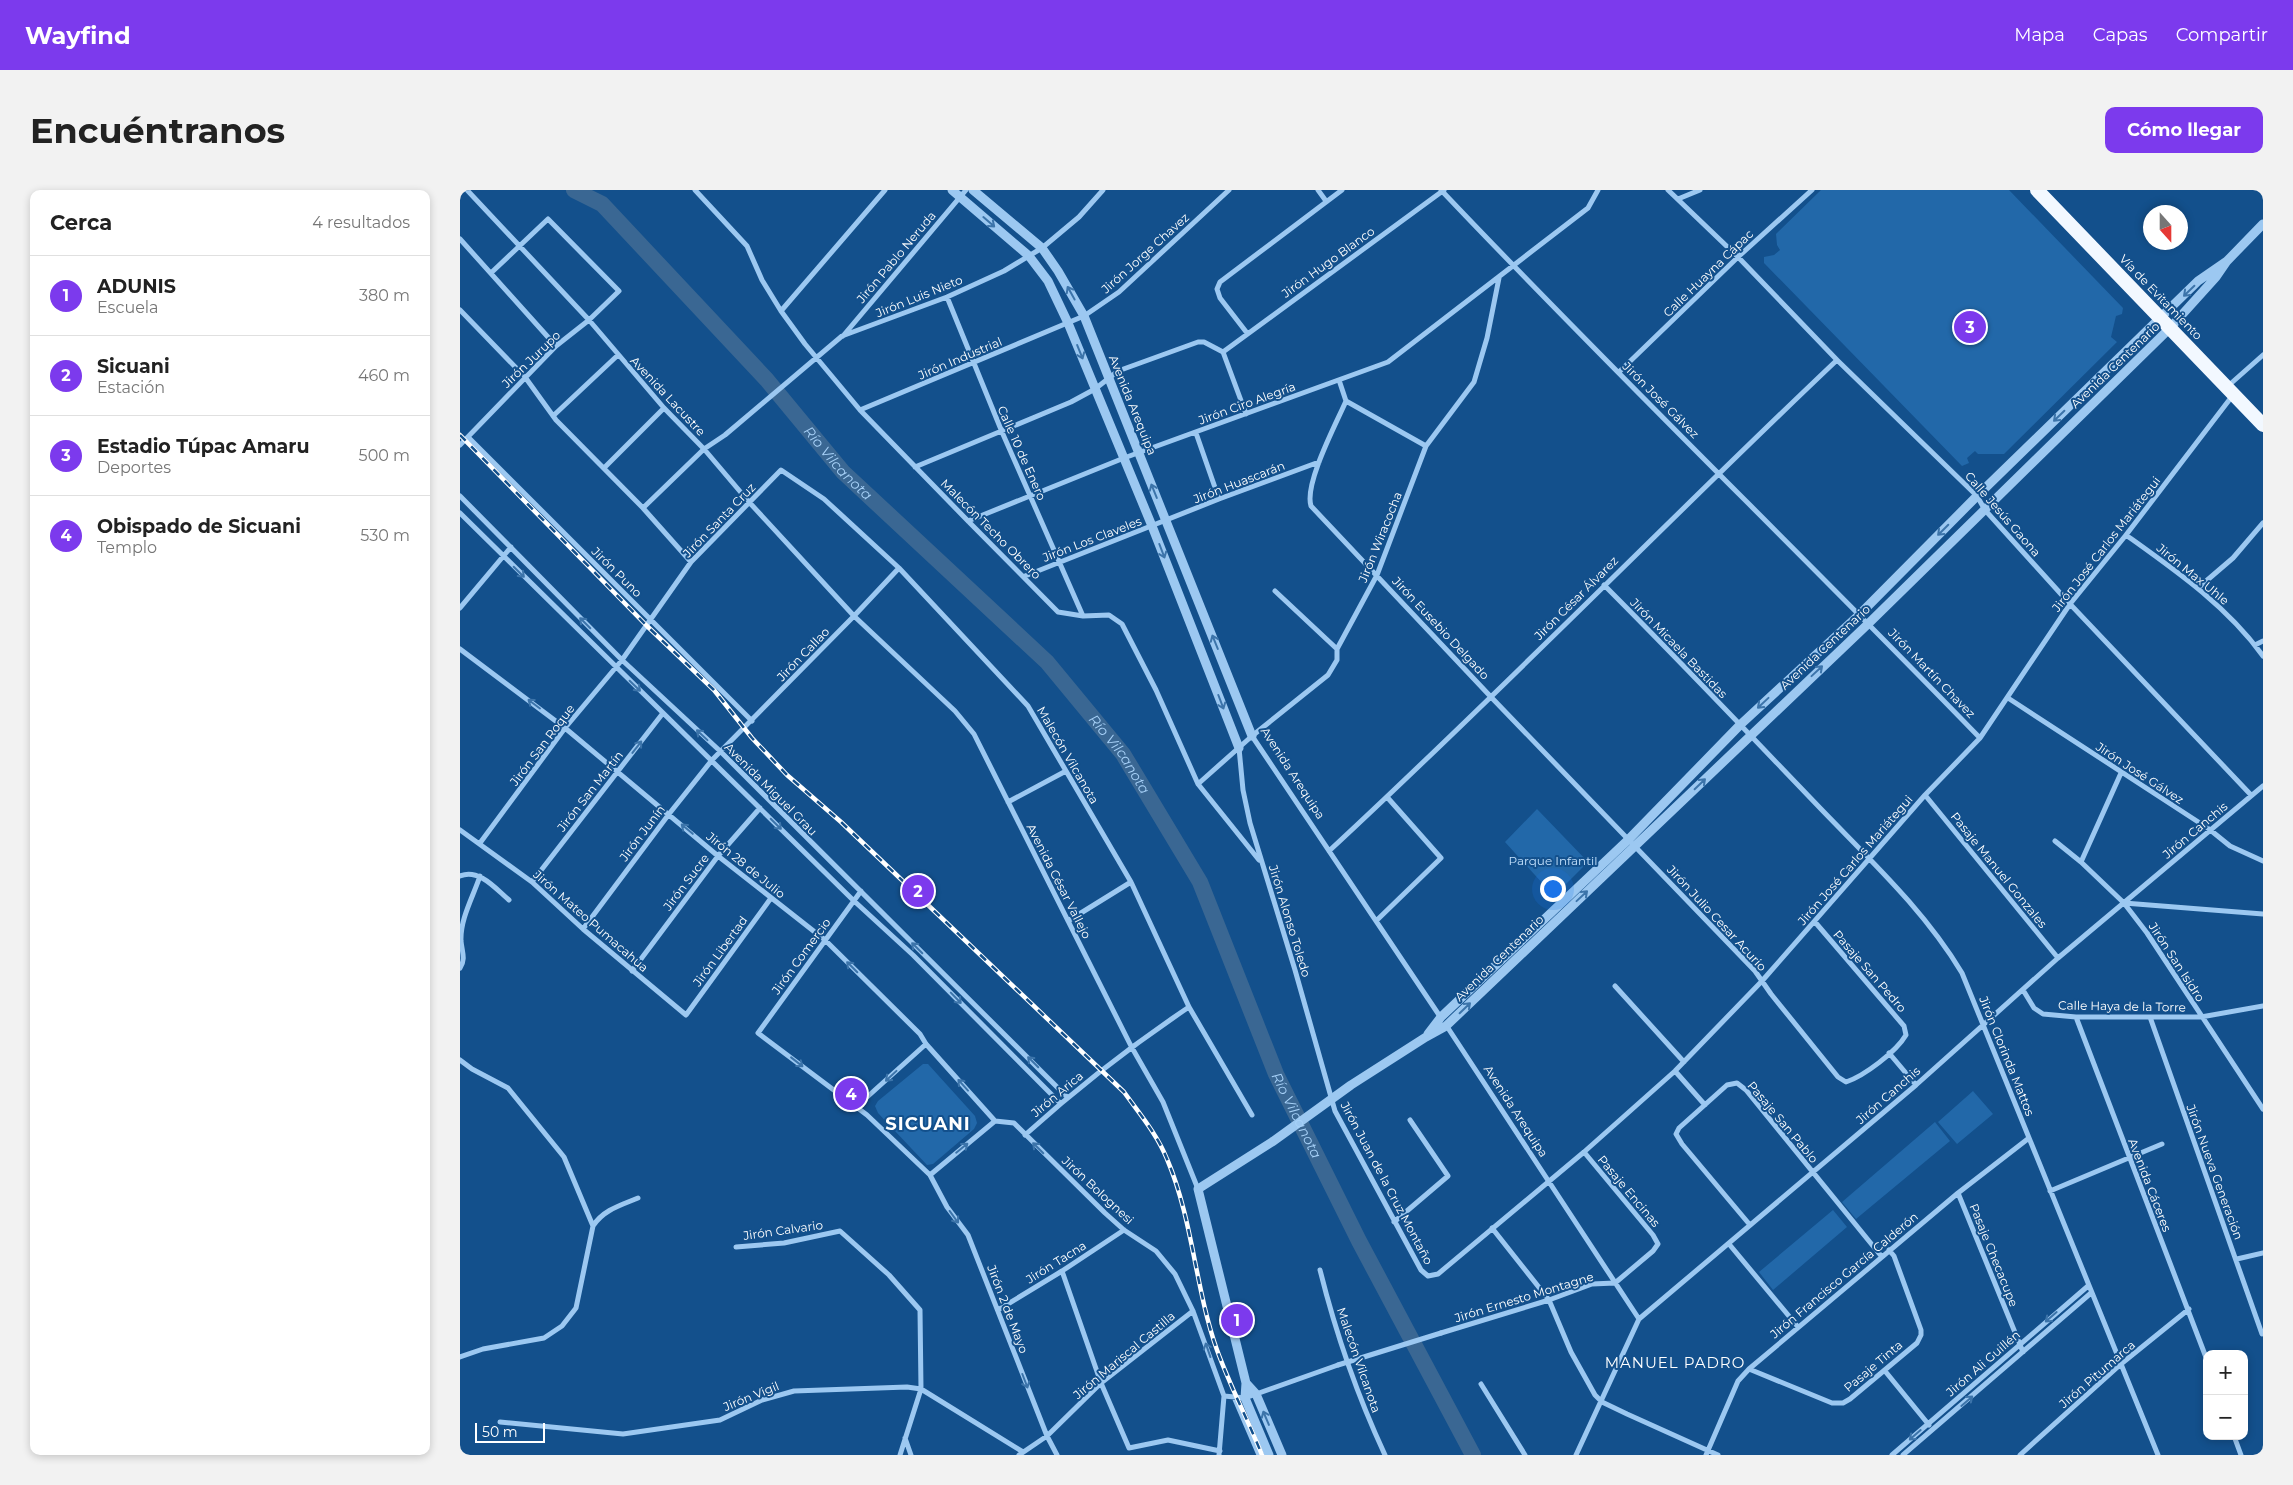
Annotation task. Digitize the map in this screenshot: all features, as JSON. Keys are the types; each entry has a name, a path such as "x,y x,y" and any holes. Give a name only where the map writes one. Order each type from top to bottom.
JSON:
{"highway":[{"name":"Vía de Evitamiento","path":"2037,190 2263,425"}],"street":[{"name":"Avenida Lacustre","path":"467,190 518,247 589,320 664,408 704,449 749,502 854,616"},
{"name":"Malecón Techo Obrero","path":"695,190 747,246 762,280 781,311 805,344 860,410 968,522 1058,612 1083,616 1109,615 1122,624 1156,690 1198,784 1262,863"},
{"path":"781,311 885,190"},
{"path":"952,190 963,193 1029,256 1048,280 1068,323 1152,526 1239,748"},
{"name":"Avenida Arequipa","path":"973,190 1042,248 1058,271 1084,316 1252,736 1441,1017 1639,1319"},
{"name":"Jirón Luis Nieto","path":"643,508 704,449 725,435 842,336 947,297 1004,271 1042,248 1079,217 1103,190"},
{"name":"Jirón Jorge Chavez","path":"1068,323 1084,316 1119,292 1229,190"},
{"path":"1318,190 1326,201"},
{"path":"1247,333 1220,298 1217,288 1226,275 1342,190"},
{"name":"Jirón José Gálvez","path":"1443,190 1512,265 1869,623"},
{"name":"Jirón Hugo Blanco","path":"1223,352 1443,190"},
{"path":"1512,265 1588,208 1598,190"},
{"name":"Calle Jesús Gaona","path":"1668,190 1738,257 1837,360 1976,496 1985,510 2070,604 2251,795"},
{"path":"1678,199 1700,190"},
{"name":"Calle Huayna Cápac","path":"1619,372 1738,257 1812,190"},
{"name":"Jirón Pablo Neruda","path":"842,336 963,193"},
{"name":"Jirón Jurupo","path":"460,444 556,346 589,320 620,291 548,219 518,247"},
{"path":"1426,1037 1441,1017 1632,842 1740,725 1860,614 1976,496 2160,318 2203,277 2227,261 2263,224"},
{"path":"460,239 492,272 556,346"},
{"path":"492,272 518,247"},
{"name":"Avenida Centenario","path":"1198,1189 1272,1142 1331,1098 1446,1026 1632,842 1750,735 1985,510 2170,328 2216,277 2227,261"},
{"name":"Jirón Ciro Alegría","path":"968,522 1124,458 1388,362 1499,278 1512,265"},
{"name":"Jirón Wiracocha","path":"1198,784 1252,736 1328,675 1337,660 1337,649 1377,575 1426,446 1474,382 1487,338 1499,278"},
{"name":"Calle 10 de Enero","path":"947,297 973,364 1083,616"},
{"path":"460,310 525,377 553,416 643,508 691,562"},
{"name":"Jirón Industrial","path":"860,410 1068,323"},
{"path":"915,467 1071,402 1095,389 1118,371 1198,342 1204,342 1223,352 1246,414"},
{"path":"553,416 618,355"},
{"name":"Jirón José Carlos Mariátegui","path":"1428,1276 1438,1274 1584,1152 1684,1062 1762,981 1925,795 1980,738 2070,604 2126,536 2230,391 2263,355"},
{"name":"Jirón César Álvarez","path":"1329,851 1491,697 1718,472 1837,360"},
{"path":"1340,380 1346,401 1426,446"},
{"name":"Jirón Eusebio Delgado","path":"1346,401 1319,462 1308,497 1311,506 1491,697 1632,842"},
{"path":"604,468 664,408"},
{"path":"1196,432 1219,499"},
{"name":"Jirón Puno","path":"468,437 752,721"},
{"name":"Jirón Huascarán","path":"1166,520 1319,462"},
{"name":"Jirón Santa Cruz","path":"622,660 691,562 781,470"},
{"name":"Malecón Vilcanota","path":"781,470 824,499 899,568 1028,706 1131,882 1188,1007 1252,1115"},
{"name":"Avenida Miguel Grau","path":"460,496 622,660 720,751 1067,1097"},
{"name":"Avenida Miguel Grau","path":"460,513 854,900 913,955 1060,1103"},
{"name":"Jirón Los Claveles","path":"1024,576 1166,520"},
{"path":"2198,588 2233,558 2263,523"},
{"name":"Jirón Max Uhle","path":"2126,536 2198,588 2256,645 2263,656"},
{"path":"460,608 511,547"},
{"name":"Jirón Callao","path":"720,751 752,721 899,568"},
{"name":"Jirón Micaela Bastidas","path":"1604,585 1740,725"},
{"path":"1275,592 1337,649"},
{"name":"Avenida César Vallejo","path":"854,616 955,711 974,734 1131,1046 1162,1102 1198,1189"},
{"name":"Jirón Martín Chavez","path":"1869,623 1980,738"},
{"path":"2256,645 2263,641"},
{"name":"Jirón 28 de Julio","path":"460,648 565,728 718,856 825,940 920,1034 926,1044 995,1121"},
{"name":"Jirón San Roque","path":"480,844 565,728 615,666 622,660"},
{"name":"Jirón José Gálvez","path":"2008,698 2209,830 2230,846 2263,861"},
{"name":"Jirón San Martín","path":"532,882 664,713"},
{"name":"Jirón Clorinda Mattos","path":"1740,725 1932,927 1962,973 2158,1455"},
{"name":"Jirón Alonso Toledo","path":"1239,748 1243,790 1250,823 1295,970 1331,1098"},
{"name":"Jirón Junín","path":"583,929 668,814 720,751"},
{"path":"1008,802 1066,771"},
{"path":"2081,862 2121,773"},
{"name":"Jirón Canchis","path":"1576,1455 1639,1319 1812,1174 1984,1025 2058,958 2263,786"},
{"name":"Pasaje Manuel Gonzales","path":"1925,795 2058,958"},
{"path":"1376,921 1441,858 1387,797"},
{"name":"Jirón Sucre","path":"632,971 718,856 760,808"},
{"name":"Jirón Mateo Pumacahua","path":"460,830 532,882 583,929 686,1015"},
{"name":"Jirón San Isidro","path":"2055,841 2081,862 2124,903 2147,933 2263,1109"},
{"name":"Jirón Julio Cesar Acurio","path":"1632,842 1762,981 1838,1078 1846,1082 1856,1079 1889,1053"},
{"path":"463,874 480,876 510,900"},
{"path":"460,968 464,961 461,941 462,924 480,876"},
{"path":"1068,922 1131,882"},
{"name":"Jirón Comercio","path":"758,1033 861,891"},
{"name":"Jirón Libertad","path":"686,1015 771,898"},
{"path":"2124,903 2263,914"},
{"name":"Pasaje San Pedro","path":"1815,922 1904,1026 1906,1035 1902,1042 1889,1053"},
{"path":"1614,986 1684,1062"},
{"name":"Calle Haya de la Torre","path":"2023,990 2034,1008 2043,1014 2076,1017 2201,1017 2263,1006"},
{"name":"Jirón Arica","path":"1025,1134 1067,1097 1131,1046 1188,1007"},
{"name":"Avenida Cáceres","path":"2076,1017 2128,1158 2203,1350"},
{"name":"Jirón Nueva Generación","path":"2150,1017 2215,1206 2237,1259 2262,1334"},
{"name":"Jirón 2 de Mayo","path":"758,1033 856,1107 930,1175 947,1207 968,1235 1047,1436 1057,1455"},
{"path":"856,1107 926,1044"},
{"path":"1889,1053 1916,1084"},
{"path":"460,1060 472,1069 508,1088 564,1157 593,1226"},
{"path":"1675,1070 1704,1105 1679,1128 1676,1134 1682,1144 1750,1225"},
{"name":"Pasaje San Pablo","path":"1704,1105 1727,1085 1737,1083 1746,1090 1812,1174 1882,1257"},
{"name":"Jirón Juan de la Cruz Montaño","path":"1331,1098 1335,1111 1394,1222 1421,1270 1428,1276"},
{"path":"1394,1222 1448,1176 1410,1120"},
{"path":"930,1175 995,1121"},
{"name":"Jirón Bolognesi","path":"995,1121 1014,1123 1124,1230 1156,1251 1175,1274 1193,1311 1224,1396"},
{"name":"Jirón Francisco García Calderón","path":"1707,1453 1738,1381 1749,1369 1958,1193 2029,1138"},
{"path":"2050,1191 2162,1144"},
{"name":"Pasaje Encinas","path":"1584,1152 1653,1234 1658,1244 1615,1283"},
{"path":"1198,1189 1246,1383 1245,1398 1269,1455"},
{"name":"Pasaje Checacupe","path":"1958,1193 2023,1352"},
{"path":"460,1357 483,1348 544,1338 562,1326 576,1308 593,1226 599,1217 615,1207 638,1198"},
{"path":"1492,1228 1549,1300 1572,1352 1595,1395 1602,1402 1707,1453 1718,1455"},
{"name":"Jirón Tacna","path":"998,1310 1124,1230"},
{"name":"Jirón Calvario","path":"736,1247 784,1243 840,1231 889,1275 920,1310 921,1389"},
{"path":"1729,1244 1798,1327"},
{"name":"Pasaje Tinta","path":"1749,1369 1832,1403 1843,1404 1885,1371 1917,1343 1921,1335 1894,1256 1889,1250"},
{"path":"2237,1259 2263,1253"},
{"name":"Malecón Vilcanota","path":"1320,1270 1335,1329 1367,1416 1385,1455"},
{"path":"1062,1271 1101,1384 1129,1448 1168,1440 1220,1453 1224,1396 1245,1398 1256,1394"},
{"name":"Jirón Ernesto Montagne","path":"1256,1394 1338,1365 1549,1300 1592,1284 1615,1283"},
{"name":"Jirón Ali Guillén","path":"1892,1455 2088,1286"},
{"name":"Jirón Ali Guillén","path":"1903,1455 2092,1294"},
{"name":"Jirón Pitumarca","path":"2020,1455 2121,1364 2189,1310"},
{"name":"Jirón Mariscal Castilla","path":"1021,1454 1047,1436 1101,1384 1193,1311"},
{"path":"1885,1371 1933,1430"},
{"path":"1246,1383 1256,1394 1282,1455"},
{"path":"1481,1384 1525,1455"},
{"name":"Jirón Vigil","path":"500,1422 623,1434 720,1420 762,1400 794,1391 907,1387 921,1389 1021,1454"},
{"path":"900,1455 921,1389"},
{"path":"1234,1397 1259,1455"},
{"path":"905,1438 911,1455"},
{"path":"2235,1440 2241,1455"}],"green space":[{"path":"1821,190 2009,190 2123,308 2122,314 2116,316 2111,337 2117,342 2004,454 1978,454 1975,451 1967,458 1969,463 1962,466 1764,263 1764,257 1774,255 1780,250 1777,245 1776,234"},
{"name":"Parque Infantil","path":"1537,809 1588,862 1554,896 1505,842"},
{"path":"923,1064 928,1064 975,1116 977,1123 974,1129 933,1164 927,1165 878,1113 875,1106 878,1101"},
{"path":"1973,1091 1993,1114 1957,1144 1938,1122"},
{"path":"1935,1122 1950,1141 1856,1219 1842,1202"},
{"path":"1833,1210 1847,1227 1773,1290 1759,1272"}],"waterway":[{"name":"Río Vilcanota","path":"574,190 602,204 767,380 843,472 1047,662 1123,754 1200,882 1276,1074 1359,1241 1473,1455"}],"railway":[{"path":"460,435 647,626 714,690 752,738 787,775 841,822 1124,1092 1153,1132 1163,1150 1176,1182 1217,1350 1262,1455"}],"place":[{"name":"Estadio Túpac Amaru","path":"1970,327"},
{"name":"Sicuani","path":"918,891"},
{"name":"Obispado de Sicuani","path":"851,1094"},
{"name":"ADUNIS","path":"1237,1320"}],"district":[{"name":"SICUANI","path":"928,1124"},
{"name":"MANUEL PADRO","path":"1675,1362"}]}
